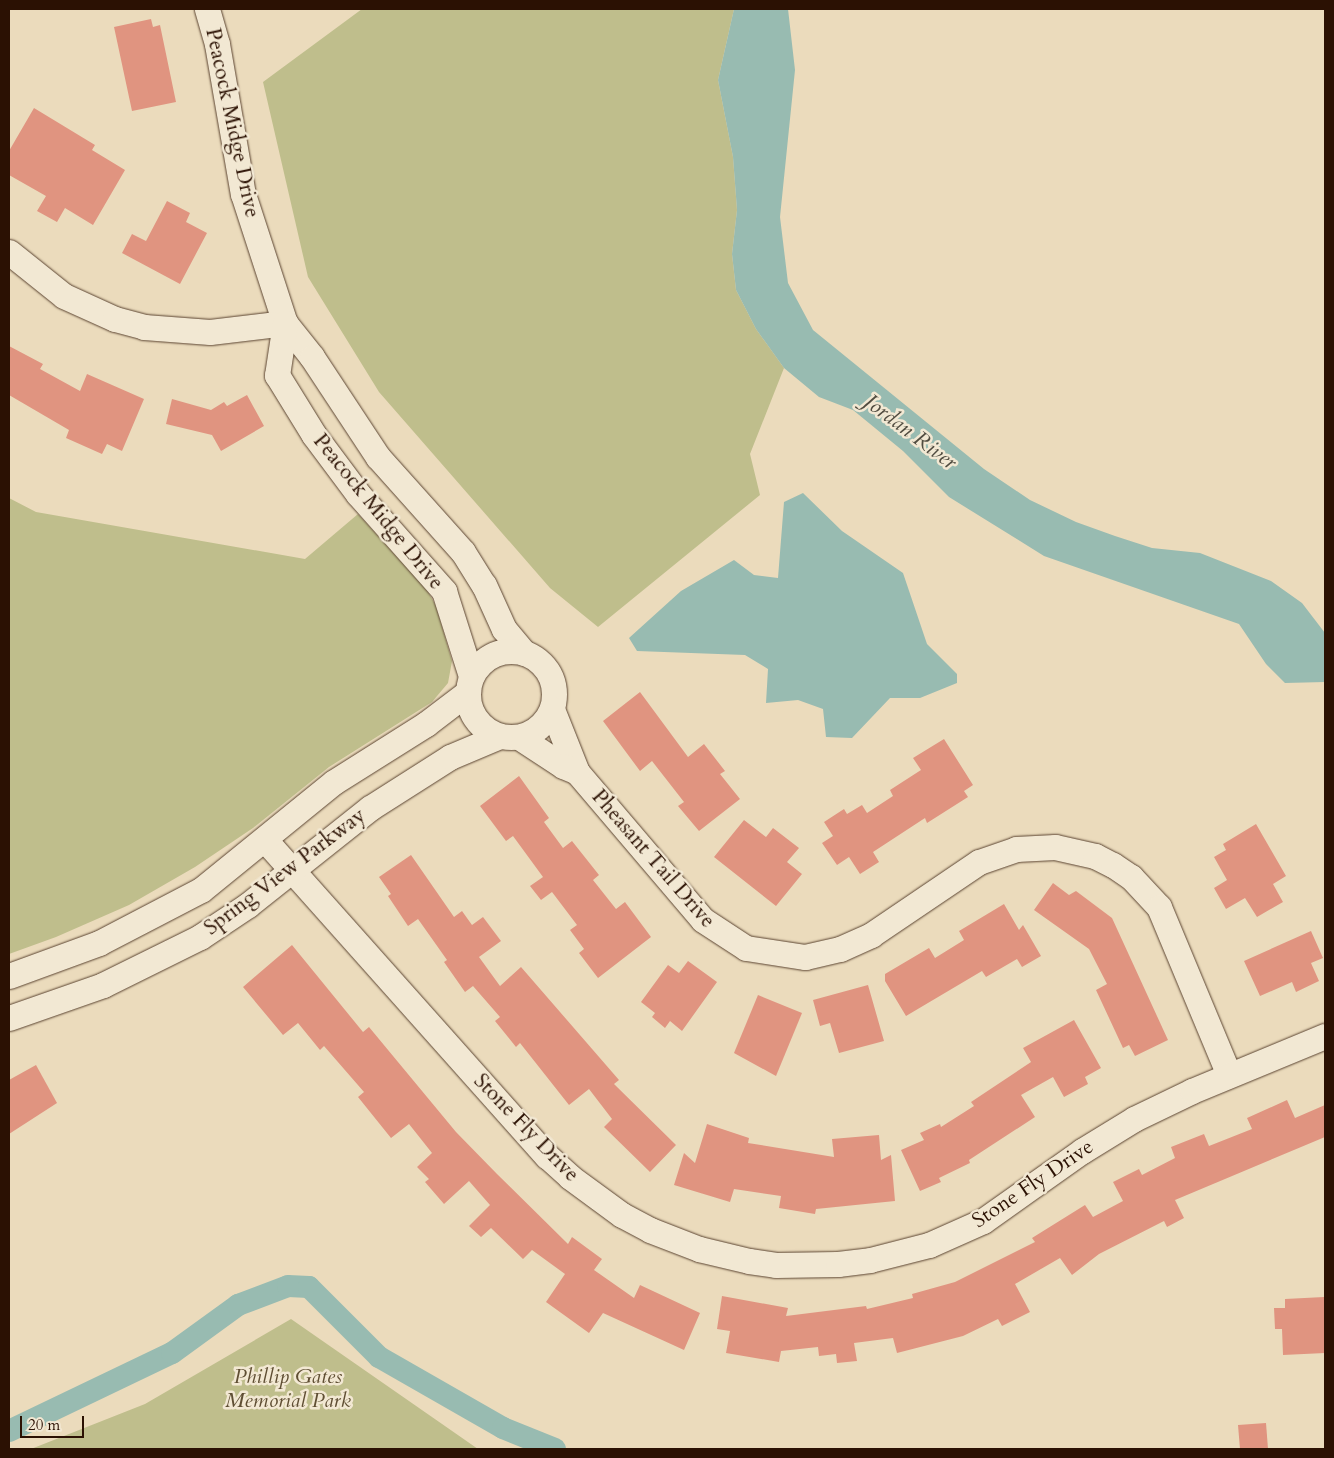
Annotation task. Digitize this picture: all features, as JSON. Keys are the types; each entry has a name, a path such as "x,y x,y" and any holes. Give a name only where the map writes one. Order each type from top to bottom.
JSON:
{"street":[{"name":"Peacock Midge Drive","path":"207,9 217,44 244,194 285,323 312,357 378,457 463,552 484,585 504,629 524,653"},
{"path":"9,252 64,296 106,315 144,327 210,332 285,323"},
{"name":"Peacock Midge Drive","path":"285,323 278,375 346,479 440,585 450,604 470,684"},
{"path":"512,651 524,653 535,658 550,675 554,698 552,709 539,727 509,736 477,720 470,684 488,657 512,651"},
{"name":"Spring View Parkway","path":"9,976 62,958 140,924 201,890 265,840 334,782 426,724 470,684"},
{"name":"Pheasant Tail Drive","path":"552,709 577,772 703,920 730,939 765,953 805,957 855,944 961,872 996,854 1037,846 1062,848 1095,856 1131,877 1159,907 1229,1075"},
{"name":"Spring View Parkway","path":"9,1018 71,998 169,954 226,921 292,870 348,823 397,790 455,754 509,736"},
{"name":"Pheasant Tail Drive","path":"509,736 577,772"},
{"name":"Stone Fly Drive","path":"265,840 547,1156 570,1177 616,1211 650,1230 732,1257 776,1265 838,1264 870,1260 929,1245 983,1221 1082,1151 1134,1119 1229,1075 1325,1036"}],"green space":[{"path":"362,9 734,9 718,80 733,157 737,210 732,254 736,290 756,329 784,368 750,454 760,495 598,627 550,588 379,392 308,277 263,82"},
{"path":"9,498 36,512 305,559 358,514 427,590 436,606 452,661 448,683 432,702 329,767 253,828 195,867 129,905 56,937 9,954"},
{"name":"Phillip Gates Memorial Park","path":"291,1319 478,1449 31,1449 145,1404"}],"water":[{"name":"Jordan River","path":"734,9 788,9 795,70 780,217 788,283 813,330 984,469 1030,500 1076,522 1115,536 1152,548 1200,553 1271,581 1302,603 1325,633 1325,682 1285,683 1266,664 1239,624 1044,556 949,497 903,451 853,410 819,397 784,368 756,329 736,290 732,254 737,210 733,157 718,80"},
{"path":"803,493 842,531 903,573 927,644 957,674 957,683 920,698 890,698 852,738 826,737 823,709 798,700 766,703 768,669 745,655 637,651 629,638 681,591 734,560 754,575 778,578 784,502"}],"building":[{"path":"151,19 153,27 160,25 176,102 132,111 114,27"},
{"path":"34,108 95,145 92,150 125,170 93,225 65,208 57,222 37,211 46,196 9,175 9,151"},
{"path":"167,201 190,213 186,222 207,233 180,284 122,253 132,234 146,241"},
{"path":"9,346 43,364 40,369 80,391 87,374 144,399 122,451 107,444 102,454 66,438 69,430 9,395"},
{"path":"247,395 264,426 221,451 212,435 166,424 172,399 211,410 224,402 227,406"},
{"path":"640,692 688,757 704,744 725,771 720,774 740,799 699,831 678,806 684,802 652,761 640,771 603,721"},
{"path":"944,739 973,785 964,791 968,797 927,823 925,818 873,852 879,862 860,874 849,857 837,865 822,843 833,836 824,822 844,809 847,814 862,805 867,813 893,796 890,790 921,770 913,758"},
{"path":"519,776 549,818 544,822 563,848 572,841 599,875 593,880 616,909 625,902 651,937 598,978 579,953 584,949 570,930 577,925 552,892 541,900 530,886 543,877 513,836 506,841 480,806"},
{"path":"744,820 766,837 773,828 799,848 787,862 802,874 776,906 714,857"},
{"path":"1256,824 1286,876 1273,884 1283,902 1257,917 1245,898 1226,909 1214,888 1227,880 1214,857 1226,850 1223,844"},
{"path":"411,855 454,917 462,911 472,925 483,917 501,941 479,957 500,986 521,967 619,1080 614,1084 676,1145 650,1172 604,1127 612,1119 589,1089 569,1105 520,1043 516,1047 495,1021 500,1017 473,986 465,992 444,962 447,960 418,919 408,926 388,896 391,894 379,877"},
{"path":"1053,883 1069,895 1076,891 1112,918 1168,1040 1135,1056 1129,1045 1123,1048 1096,990 1107,984 1089,949 1034,910"},
{"path":"1004,904 1019,930 1023,925 1041,956 1022,967 1017,959 986,977 982,971 906,1016 885,981 885,974 929,948 935,958 964,940 959,931"},
{"path":"1311,931 1323,958 1311,963 1319,981 1296,992 1292,982 1260,996 1244,961"},
{"path":"292,945 363,1032 369,1027 456,1132 497,1174 568,1244 572,1237 602,1259 594,1270 634,1298 640,1285 700,1313 684,1350 603,1313 589,1333 546,1302 565,1274 532,1250 523,1259 491,1228 481,1237 469,1226 490,1205 469,1181 444,1204 425,1182 429,1179 417,1167 432,1153 409,1124 391,1138 358,1097 364,1092 324,1046 320,1050 298,1023 283,1035 243,987"},
{"path":"688,961 717,982 682,1031 670,1021 665,1028 652,1017 655,1013 641,1002 668,965 679,973"},
{"path":"868,985 884,1041 839,1053 830,1023 820,1026 813,1000"},
{"path":"758,995 802,1013 776,1076 734,1053"},
{"path":"1074,1020 1101,1068 1085,1077 1088,1084 1064,1097 1053,1077 1021,1095 1035,1117 969,1160 970,1163 939,1178 941,1182 920,1191 901,1150 924,1140 920,1133 940,1124 941,1127 974,1106 971,1102 1031,1062 1023,1048"},
{"path":"36,1065 57,1103 9,1134 9,1080"},
{"path":"1287,1100 1295,1118 1325,1105 1325,1137 1175,1200 1184,1218 1167,1227 1164,1221 1099,1254 1072,1275 1060,1258 1015,1284 1030,1312 1002,1326 998,1319 963,1336 897,1353 893,1338 854,1343 857,1361 837,1363 836,1354 819,1356 818,1347 781,1351 779,1362 726,1353 730,1331 717,1329 722,1296 788,1308 786,1316 866,1306 867,1309 913,1298 912,1294 955,1282 1035,1242 1032,1238 1085,1205 1093,1217 1123,1201 1113,1182 1139,1169 1142,1175 1175,1158 1171,1147 1204,1134 1209,1146 1252,1129 1247,1118"},
{"path":"707,1124 749,1138 748,1143 834,1157 832,1139 879,1135 881,1160 891,1155 895,1201 816,1209 815,1214 779,1208 781,1196 734,1189 730,1202 674,1185 684,1153 695,1163"},
{"path":"1324,1297 1325,1353 1283,1355 1282,1329 1275,1329 1274,1308 1285,1308 1285,1299"},
{"path":"1266,1423 1268,1449 1240,1449 1238,1425"}],"waterway":[{"path":"9,1431 172,1353 238,1305 288,1286 309,1287 379,1357 503,1428 555,1449"}]}
